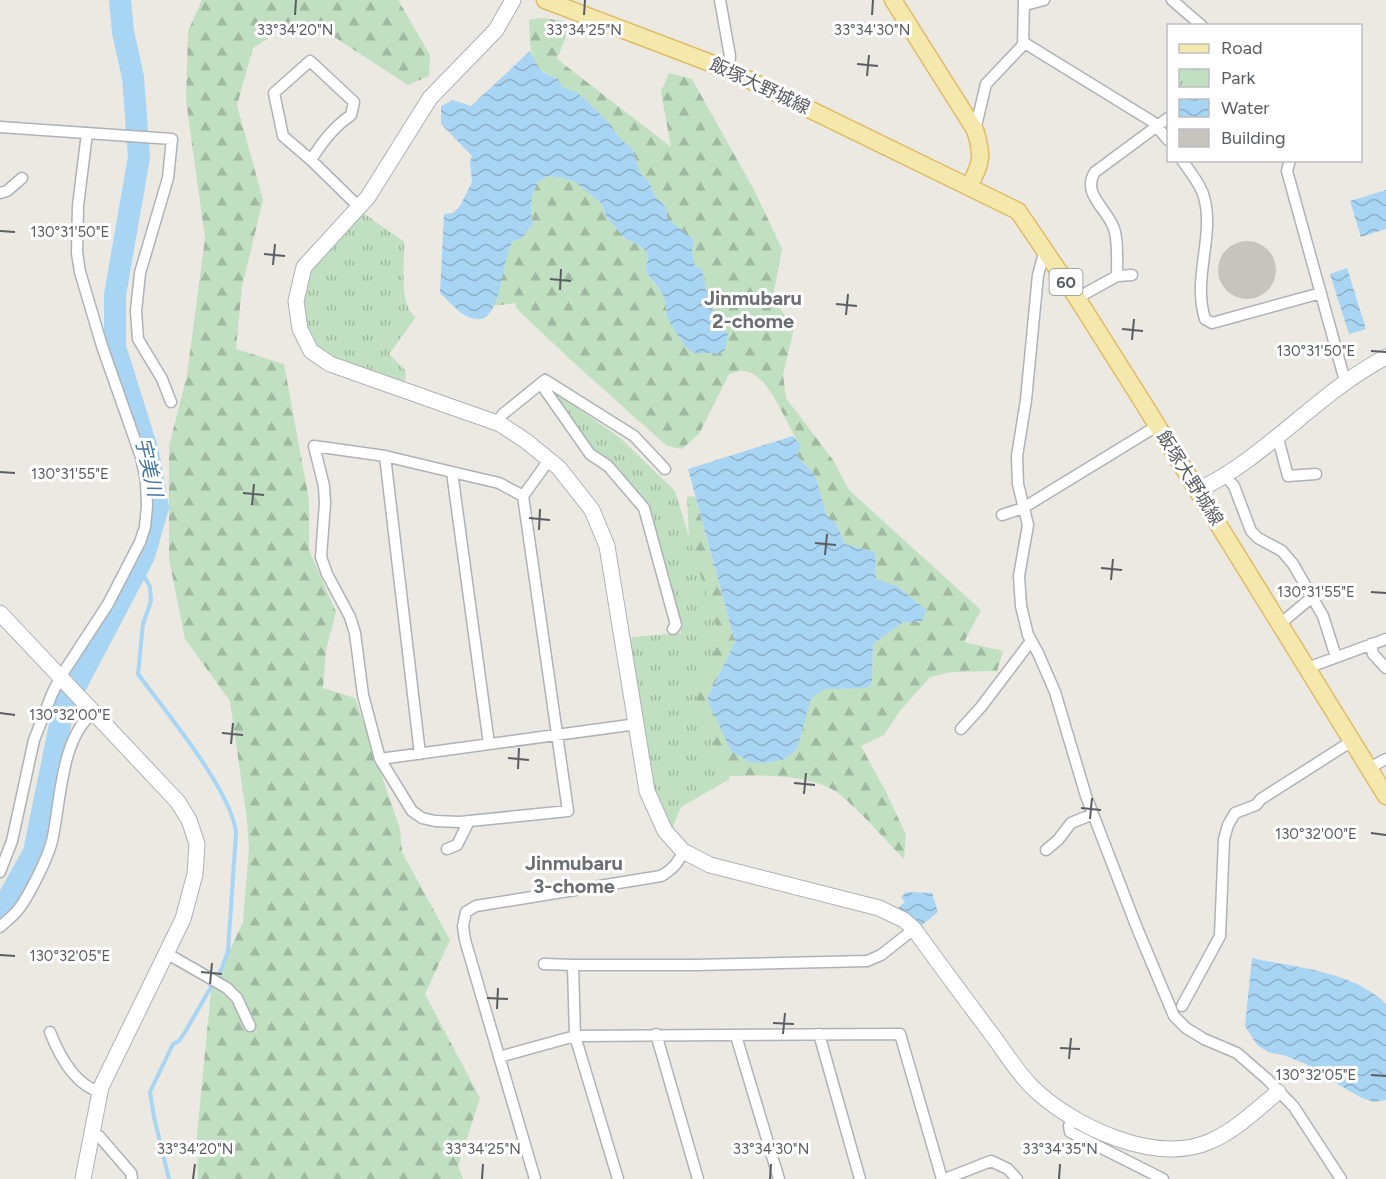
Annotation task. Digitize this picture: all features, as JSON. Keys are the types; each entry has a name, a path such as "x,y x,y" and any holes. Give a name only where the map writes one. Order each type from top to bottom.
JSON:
{"main road":[{"name":"飯塚大野城線","path":"545,0 729,70 1018,211 1077,298 1198,490 1386,796"},
{"path":"893,0 975,130 981,149 979,170 969,186"}],"street":[{"path":"513,0 496,30 430,98 369,197 304,267 296,301 300,329 311,351 330,364 496,423 526,441 559,468 592,510 606,546 647,791 665,831 683,851 710,865 879,908 904,920 914,929 1029,1084 1046,1100 1072,1117 1127,1143 1165,1149 1190,1147 1211,1141 1236,1125 1278,1092"},
{"path":"720,0 730,56 729,70"},
{"path":"975,130 986,84 1023,42 1024,2 1044,0"},
{"path":"1172,0 1200,24"},
{"path":"1023,42 1158,126 1167,139"},
{"path":"312,160 325,138 338,124 351,115 354,102 310,61 274,93 283,136 312,160 359,207"},
{"path":"1117,276 1115,229 1091,191 1091,178 1095,172 1167,119"},
{"path":"0,127 172,138 168,178 140,273 136,311 138,339 162,379 171,402"},
{"path":"0,872 12,841 34,740 63,679 108,604 140,542 145,527 146,481 141,457 102,346 80,272 77,253 78,206 87,133"},
{"path":"1183,162 1204,195 1205,201 1206,230 1199,296 1205,319 1212,323 1321,292"},
{"path":"1289,162 1287,171 1345,381"},
{"path":"0,193 7,191 22,178"},
{"path":"1045,250 1038,275 1026,400 1017,456 1018,484 1028,525 1019,576 1021,606 1031,641 1055,692 1093,814 1174,1016 1186,1028 1204,1039 1237,1053 1267,1079 1293,1107 1341,1179"},
{"path":"1077,298 1117,276 1132,275"},
{"path":"1198,490 1225,476 1345,381 1385,360"},
{"path":"496,423 503,414 545,380 634,437 665,469"},
{"path":"541,384 590,454 608,466 644,508 676,625 673,629"},
{"path":"1002,515 1023,508 1157,426"},
{"path":"1277,435 1288,476 1317,474"},
{"path":"523,496 499,483 385,456 314,446 324,495 321,557 327,574 350,617 355,633 363,695 380,759 412,811 422,819 469,821 569,817 523,496 549,460"},
{"path":"385,456 420,754"},
{"path":"452,472 489,744"},
{"path":"1225,476 1234,486 1251,531 1288,557 1315,595 1336,657"},
{"path":"1280,624 1315,595"},
{"path":"0,613 178,802 189,820 197,844 195,874 183,919 99,1092 83,1179"},
{"path":"1307,668 1386,639"},
{"path":"961,729 981,707 1031,641"},
{"path":"1371,644 1373,654 1386,668"},
{"path":"0,927 17,911 47,855 52,841 69,754 78,731 92,710"},
{"path":"380,759 557,733 637,724"},
{"path":"1182,1006 1220,936 1224,839 1235,813 1256,806 1267,795 1352,741"},
{"path":"1369,768 1386,759"},
{"path":"1046,850 1071,824 1093,814"},
{"path":"447,849 457,845 469,821"},
{"path":"535,1179 465,940 463,926 466,912 476,906 661,876 670,871 680,860 683,851"},
{"path":"544,964 694,965 867,961 881,956 914,929"},
{"path":"166,953 227,988 237,998 250,1026"},
{"path":"573,965 575,1036 618,1179"},
{"path":"50,1032 57,1050 68,1066 88,1089 99,1092"},
{"path":"656,1034 698,1179"},
{"path":"819,1034 860,1179"},
{"path":"499,1057 575,1036 900,1034 943,1179 991,1161 1008,1168 1017,1179"},
{"path":"736,1036 779,1179"},
{"path":"1072,1117 1070,1132 1162,1179"},
{"path":"91,1134 99,1136 131,1173 132,1179"}],"green space":[{"path":"202,0 398,0 430,55 429,76 408,85 328,33 288,26 253,48 237,105 263,200 242,287 236,349 284,364 309,500 309,550 336,612 326,650 323,688 355,698 400,829 402,852 450,940 425,994 480,1098 458,1166 463,1179 198,1179 197,1135 211,991 243,922 249,848 230,701 185,639 169,559 169,446 187,375 205,238 186,101 188,31"},
{"path":"542,18 564,21 570,25 557,59 671,147 661,92 669,73 692,79 754,190 782,249 773,297 794,329 783,375 786,398 833,460 849,490 981,610 964,642 1003,651 997,671 951,672 930,677 899,712 884,735 861,746 906,835 904,859 855,808 826,786 811,781 776,776 710,778 675,687 692,599 687,497 695,496 735,642 707,699 740,757 749,761 765,761 779,754 801,737 806,709 818,692 833,688 867,688 872,683 873,644 902,623 921,621 897,586 876,579 875,552 845,544 836,523 827,516 815,475 797,456 801,445 769,390 753,374 738,371 729,374 699,434 682,449 667,446 574,363 516,308 515,303 493,306 513,241 522,238 533,224 532,196 537,183 548,176 575,182 601,203 607,218 625,238 642,247 648,255 646,272 664,298 666,316 682,335 695,344 718,354 728,334 714,316 713,301 707,293 702,269 695,266 692,250 694,240 667,219 666,207 655,196 649,182 640,173 633,150 587,101 562,87 558,78 548,75 536,63 531,48 529,20"},
{"path":"362,212 404,242 405,294 410,311 416,317 389,354 406,371 405,383 333,359 315,343 308,333 301,301 307,274"},
{"path":"547,387 619,437 675,491 720,639 697,692 696,704 730,779 681,807 672,829 653,791 630,640 633,637 681,633 672,590 648,507 606,458 592,448"}],"water":[{"path":"530,51 540,69 558,78 562,87 576,92 587,101 633,150 640,173 649,182 655,196 666,207 667,218 694,240 692,250 695,266 702,269 707,293 713,301 714,316 728,334 725,350 718,354 695,353 687,348 666,316 664,297 646,272 648,255 642,247 625,238 607,218 601,203 575,182 563,178 548,176 537,183 532,196 533,224 522,238 513,241 509,249 499,292 487,316 478,319 465,315 440,293 444,214 453,213 460,206 472,182 470,162 472,156 441,124 441,106 453,100 471,106"},
{"path":"1386,190 1386,229 1361,237 1350,201"},
{"path":"1347,268 1366,329 1349,334 1330,274"},
{"path":"793,436 801,445 797,456 815,475 827,516 836,523 845,544 875,552 876,579 897,586 926,610 922,621 902,623 873,644 872,683 867,688 824,689 811,699 797,749 785,759 765,763 749,762 731,751 707,699 735,642 688,469"},
{"path":"906,892 932,893 938,912 922,925 896,910 905,902 901,897"},
{"path":"1252,958 1323,972 1341,978 1373,993 1386,1004 1386,1100 1374,1102 1362,1098 1306,1064 1268,1052 1257,1045 1245,1026"}],"building":[{"path":"1241,241 1253,241 1268,249 1276,264 1276,276 1268,291 1253,299 1241,299 1226,291 1218,276 1218,264 1226,249"}],"waterway":[{"name":"宇美川","path":"0,907 9,897 34,852 63,710 144,556 158,507 148,452 115,347 115,295 139,157 133,77 123,32 120,0"},
{"path":"139,567 150,587 151,601 143,624 138,674 180,729 210,774 232,816 236,833 228,951 222,968 185,1032 179,1041 173,1044 150,1092 169,1179"}],"district":[{"name":"Jinmubaru 2-chome","path":"753,310"},
{"name":"Jinmubaru 3-chome","path":"574,874"}]}
